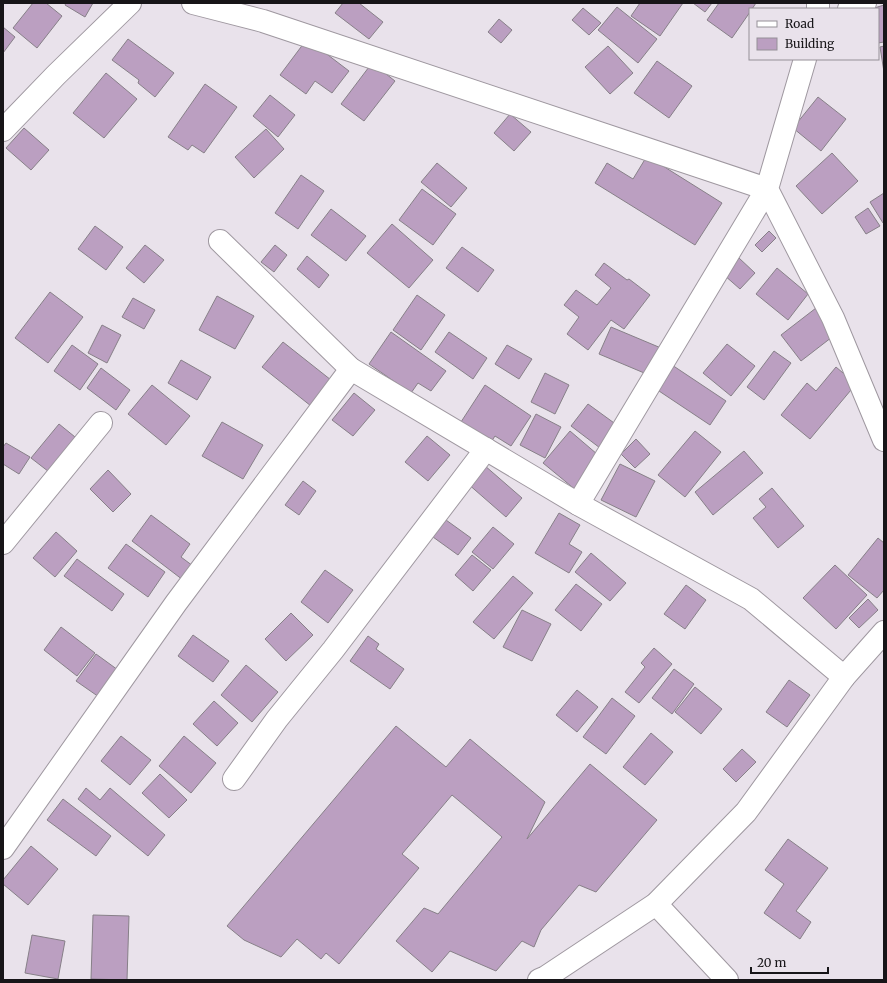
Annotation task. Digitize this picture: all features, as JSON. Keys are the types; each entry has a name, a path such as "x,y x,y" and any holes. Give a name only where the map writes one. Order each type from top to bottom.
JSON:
{"street":[{"path":"3,130 56,75 130,3"},
{"path":"193,3 262,21 767,189 833,318 884,440"},
{"path":"852,8 865,3"},
{"path":"578,504 767,189 806,60"},
{"path":"220,241 351,369 578,504 751,599 844,678"},
{"path":"3,848 176,603 351,369"},
{"path":"3,543 101,422"},
{"path":"234,779 277,719 333,650 486,449"},
{"path":"539,980 546,977 656,904 746,812 844,678 884,632"},
{"path":"656,904 727,980"}],"building":[{"path":"33,3 46,3 62,16 37,48 13,28"},
{"path":"66,3 93,3 85,17 65,5"},
{"path":"343,3 359,3 383,22 369,39 335,13"},
{"path":"640,3 683,3 660,36 631,16"},
{"path":"693,3 712,3 705,12"},
{"path":"719,3 756,3 753,8 749,8 749,13 732,38 707,20"},
{"path":"884,5 884,42 879,43 879,8 874,8"},
{"path":"617,7 657,39 638,63 598,30"},
{"path":"583,8 601,23 589,35 572,20"},
{"path":"499,19 512,30 501,43 488,32"},
{"path":"3,27 15,37 3,53"},
{"path":"128,39 174,73 155,97 138,83 139,80 112,60"},
{"path":"307,39 349,71 332,93 315,81 306,94 280,75"},
{"path":"608,46 633,73 610,94 585,67"},
{"path":"884,46 884,72 880,47"},
{"path":"657,61 692,86 669,118 634,93"},
{"path":"372,63 395,81 364,121 341,104"},
{"path":"106,73 137,99 104,138 73,113"},
{"path":"205,84 237,107 204,153 192,145 188,150 168,137"},
{"path":"270,95 295,115 278,137 253,116"},
{"path":"818,97 846,119 821,151 793,128"},
{"path":"510,114 531,132 514,151 494,133"},
{"path":"24,128 49,150 31,170 6,148"},
{"path":"266,129 284,149 254,178 235,157"},
{"path":"832,153 858,181 822,214 796,186"},
{"path":"647,156 722,203 695,245 595,183 607,163 633,179"},
{"path":"437,163 467,188 451,207 421,182"},
{"path":"301,175 324,191 298,229 275,213"},
{"path":"422,189 456,214 433,245 399,220"},
{"path":"884,193 884,222 883,223 870,202"},
{"path":"868,208 880,226 866,234 855,217"},
{"path":"331,209 366,236 346,261 311,235"},
{"path":"392,224 433,260 409,288 367,253"},
{"path":"95,226 123,247 106,270 78,249"},
{"path":"769,231 776,238 762,252 755,245"},
{"path":"145,245 164,260 144,283 126,268"},
{"path":"275,245 287,255 274,272 261,262"},
{"path":"462,247 494,270 478,292 446,268"},
{"path":"307,256 329,275 319,288 297,269"},
{"path":"739,258 755,273 740,289 724,275"},
{"path":"604,263 650,295 624,329 611,320 588,350 567,334 579,317 564,305 576,290 597,305 611,288 595,275"},
{"path":"777,268 808,294 788,320 756,294"},
{"path":"50,292 83,317 48,363 15,338"},
{"path":"417,295 445,315 421,350 393,330"},
{"path":"217,296 254,316 235,349 199,330"},
{"path":"133,298 155,310 144,329 122,317"},
{"path":"816,308 836,334 801,361 781,335"},
{"path":"102,325 121,335 107,363 88,353"},
{"path":"611,327 661,348 649,375 599,354"},
{"path":"391,332 446,371 431,391 418,383 411,393 369,364"},
{"path":"449,332 487,358 473,379 435,352"},
{"path":"283,342 331,380 311,406 262,367"},
{"path":"727,344 755,366 731,396 703,373"},
{"path":"72,345 98,364 80,390 54,371"},
{"path":"507,345 532,359 519,379 495,364"},
{"path":"774,351 791,363 764,400 747,387"},
{"path":"181,360 211,377 197,400 168,383"},
{"path":"672,365 726,401 710,425 656,389"},
{"path":"836,367 856,384 810,439 781,415 807,383 816,391"},
{"path":"101,368 130,390 116,410 87,388"},
{"path":"545,373 569,385 555,414 531,402"},
{"path":"152,385 190,416 166,445 128,414"},
{"path":"485,385 531,416 511,446 495,436 489,445 459,425"},
{"path":"354,393 375,410 353,436 332,420"},
{"path":"588,404 621,428 604,451 571,426"},
{"path":"536,414 561,427 545,458 520,445"},
{"path":"222,422 263,445 243,479 202,456"},
{"path":"59,424 80,441 53,475 31,458"},
{"path":"570,431 604,460 577,491 543,463"},
{"path":"695,431 721,452 685,497 658,475"},
{"path":"427,436 450,455 428,481 405,462"},
{"path":"636,439 650,454 635,468 621,454"},
{"path":"6,443 30,457 19,474 3,464 3,447"},
{"path":"744,451 763,473 713,515 695,492"},
{"path":"620,464 655,481 636,517 601,500"},
{"path":"484,465 522,498 506,517 467,483"},
{"path":"108,470 131,494 113,512 90,489"},
{"path":"303,481 316,491 299,515 285,505"},
{"path":"772,488 804,526 778,548 753,518 766,507 759,499"},
{"path":"559,513 580,525 569,544 582,552 569,573 535,553"},
{"path":"151,515 190,544 181,557 193,566 183,580 132,541"},
{"path":"446,520 471,538 458,555 433,537"},
{"path":"493,527 514,544 493,569 472,552"},
{"path":"56,532 77,551 55,577 33,558"},
{"path":"878,538 884,543 884,590 877,598 848,575"},
{"path":"126,544 165,572 148,597 108,568"},
{"path":"591,553 626,583 610,601 575,572"},
{"path":"472,555 491,570 473,591 455,575"},
{"path":"77,559 124,594 112,611 64,576"},
{"path":"835,565 867,595 836,629 803,598"},
{"path":"325,570 353,590 328,623 301,602"},
{"path":"513,576 533,593 494,639 473,622"},
{"path":"576,584 602,604 581,631 555,610"},
{"path":"686,585 706,600 685,629 664,614"},
{"path":"868,599 878,610 859,628 849,618"},
{"path":"522,610 551,624 532,661 503,647"},
{"path":"291,613 313,635 286,661 265,639"},
{"path":"61,627 95,653 77,676 44,650"},
{"path":"193,635 229,661 213,682 178,656"},
{"path":"368,636 379,644 376,649 404,669 390,689 350,661"},
{"path":"654,648 672,664 639,703 625,692 645,667 641,663"},
{"path":"96,654 118,670 99,697 76,681"},
{"path":"246,665 278,692 252,722 221,695"},
{"path":"674,669 694,684 672,714 652,698"},
{"path":"789,680 810,695 787,727 766,712"},
{"path":"695,687 722,709 701,734 675,712"},
{"path":"577,690 598,707 577,732 556,715"},
{"path":"612,698 635,716 606,754 583,737"},
{"path":"214,701 238,723 217,746 193,724"},
{"path":"396,726 446,767 470,739 545,802 527,839 590,764 657,820 596,892 579,885 541,930 534,947 522,941 496,971 450,951 432,972 396,941 424,908 438,914 502,837 452,795 402,854 419,868 339,964 326,953 321,959 297,939 281,957 244,940 227,926"},
{"path":"651,733 673,752 645,785 623,767"},
{"path":"121,736 151,760 130,785 101,761"},
{"path":"184,736 216,763 191,793 159,766"},
{"path":"742,749 756,762 736,782 723,769"},
{"path":"160,774 187,800 169,818 142,793"},
{"path":"86,788 100,800 110,788 165,835 148,856 78,799"},
{"path":"63,799 111,836 96,856 47,820"},
{"path":"788,839 828,868 796,911 811,922 800,939 764,913 784,884 765,870"},
{"path":"31,846 58,869 28,905 3,884 3,880"},
{"path":"93,915 129,916 127,980 91,979"},
{"path":"32,935 65,941 58,979 25,973"}]}
